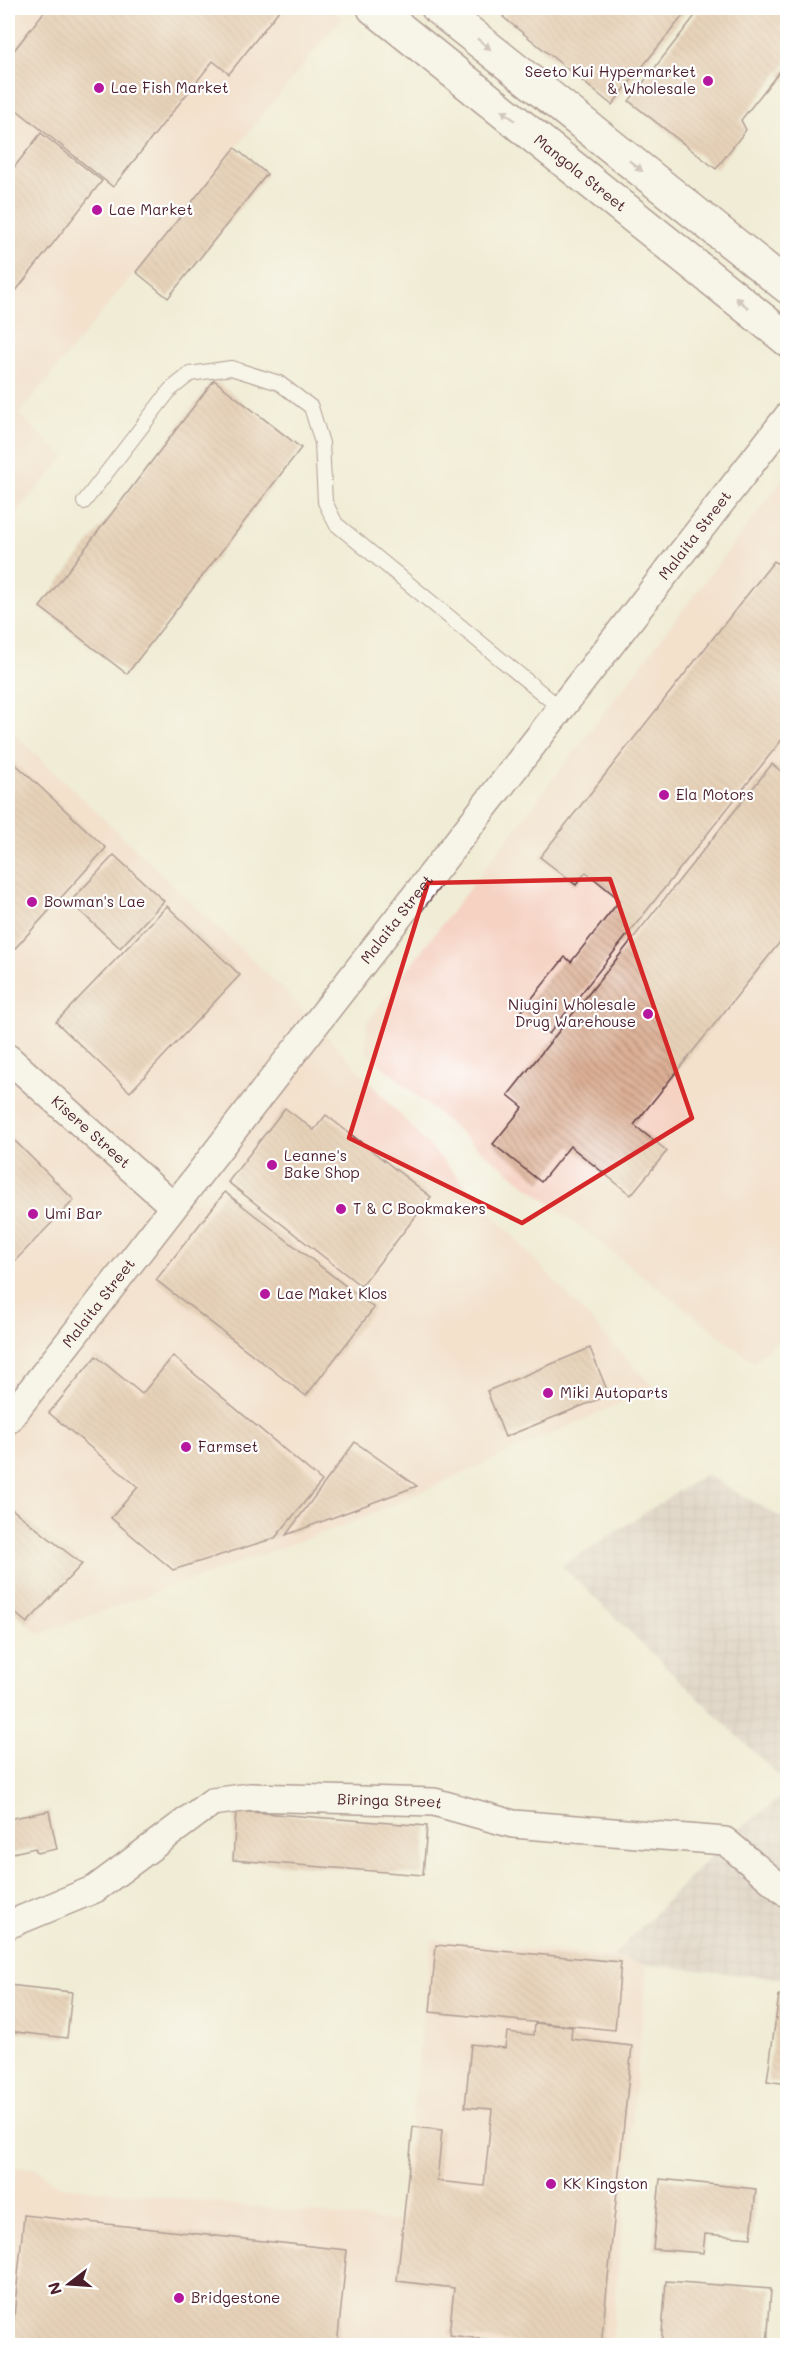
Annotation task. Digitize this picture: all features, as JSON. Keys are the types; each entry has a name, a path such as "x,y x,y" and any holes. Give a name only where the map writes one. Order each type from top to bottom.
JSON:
{"main road":[{"name":"Mangola Street","path":"374,8 788,340"},
{"path":"438,8 788,286"}],"street":[{"name":"Malaita Street","path":"8,1420 788,416"},
{"name":"Kisere Street","path":"8,1058 173,1206"},
{"name":"Biringa Street","path":"8,1925 95,1889 212,1803 250,1797 434,1802 513,1824 725,1841 788,1894"}],"lane":[{"path":"84,502 170,390 190,374 231,368 279,383 311,407 322,443 325,502 336,524 560,708"}],"highlighted area":[{"path":"610,879 692,1118 522,1223 349,1138 428,883"}],"shaded area":[{"name":"Lae Market","path":"23,8 328,8 342,18 19,414 65,458 8,521 8,26"},
{"path":"787,474 787,1331 754,1362 474,1145 366,1052 367,1022"},
{"path":"8,728 288,994 654,1388 358,1520 39,1634 8,1607"},
{"path":"705,1474 787,1521 787,1784 562,1566"},
{"path":"787,1792 787,1979 647,1965 612,1957 725,1841"},
{"name":"KK Kingston","path":"432,1939 612,1957 647,1965 611,2345 8,2346 8,2166 37,2169 60,2186 399,2222"}],"building":[{"name":"Lae Fish Market","path":"47,8 280,9 229,74 213,61 113,187 8,103 8,58"},
{"path":"511,8 689,8 612,105 503,17"},
{"name":"Seeto Kui Hypermarket & Wholesale","path":"701,8 788,8 788,61 741,120 746,130 716,169 629,101"},
{"path":"788,65 788,82 780,75"},
{"path":"41,133 102,181 8,301 8,175"},
{"path":"235,148 267,174 168,298 136,272"},
{"path":"214,380 301,448 127,674 40,607"},
{"name":"Ela Motors","path":"774,561 788,572 788,732 549,1034 521,1012 565,957 571,962 620,900 586,872 576,885 540,857"},
{"name":"Bowman's Lae","path":"8,757 106,848 8,956"},
{"name":"Niugini Wholesale Drug Warehouse","path":"772,764 788,777 788,932 634,1125 667,1151 631,1195 570,1146 541,1182 493,1144 523,1107 508,1095"},
{"path":"114,855 164,901 120,948 70,902"},
{"path":"167,906 240,975 130,1092 56,1022"},
{"path":"285,1108 314,1130 326,1115 431,1197 361,1286 228,1182"},
{"path":"8,1134 74,1200 8,1268"},
{"name":"Lae Maket Klos","path":"225,1192 374,1308 306,1396 156,1280"},
{"name":"Miki Autoparts","path":"590,1348 609,1395 505,1437 487,1391"},
{"name":"Farmset","path":"96,1356 142,1394 173,1356 322,1481 275,1538 173,1570 111,1518 138,1487 49,1413"},
{"path":"355,1442 417,1486 286,1535"},
{"path":"8,1506 82,1564 27,1623 8,1607"},
{"path":"49,1811 57,1849 37,1853 35,1848 8,1854 8,1819"},
{"path":"236,1811 427,1826 423,1875 233,1860"},
{"path":"436,1945 621,1962 615,2030 430,2012"},
{"path":"8,1985 72,1992 67,2038 8,2031"},
{"path":"779,1995 788,1996 788,2084 767,2081"},
{"name":"KK Kingston","path":"535,2023 572,2027 571,2039 632,2046 601,2346 542,2346 449,2335 454,2288 397,2281 413,2127 442,2130 437,2181 484,2186 492,2109 465,2107 471,2044 505,2048 507,2032 534,2035"},
{"path":"660,2179 756,2189 751,2238 705,2234 703,2253 653,2249"},
{"name":"Bridgestone","path":"24,2215 347,2250 337,2346 11,2346"},
{"path":"666,2281 771,2289 767,2346 661,2346"}],"place":[{"name":"Seeto Kui Hypermarket & Wholesale","path":"708,81"},
{"name":"Lae Fish Market","path":"99,88"},
{"name":"Lae Market","path":"97,210"},
{"name":"Ela Motors","path":"664,795"},
{"name":"Bowman's Lae","path":"32,902"},
{"name":"Niugini Wholesale Drug Warehouse","path":"648,1014"},
{"name":"Leanne's Bake Shop","path":"272,1165"},
{"name":"T & C Bookmakers","path":"341,1209"},
{"name":"Umi Bar","path":"33,1214"},
{"name":"Lae Maket Klos","path":"265,1294"},
{"name":"Miki Autoparts","path":"548,1393"},
{"name":"Farmset","path":"186,1447"},
{"name":"KK Kingston","path":"551,2184"},
{"name":"Bridgestone","path":"179,2298"}]}
